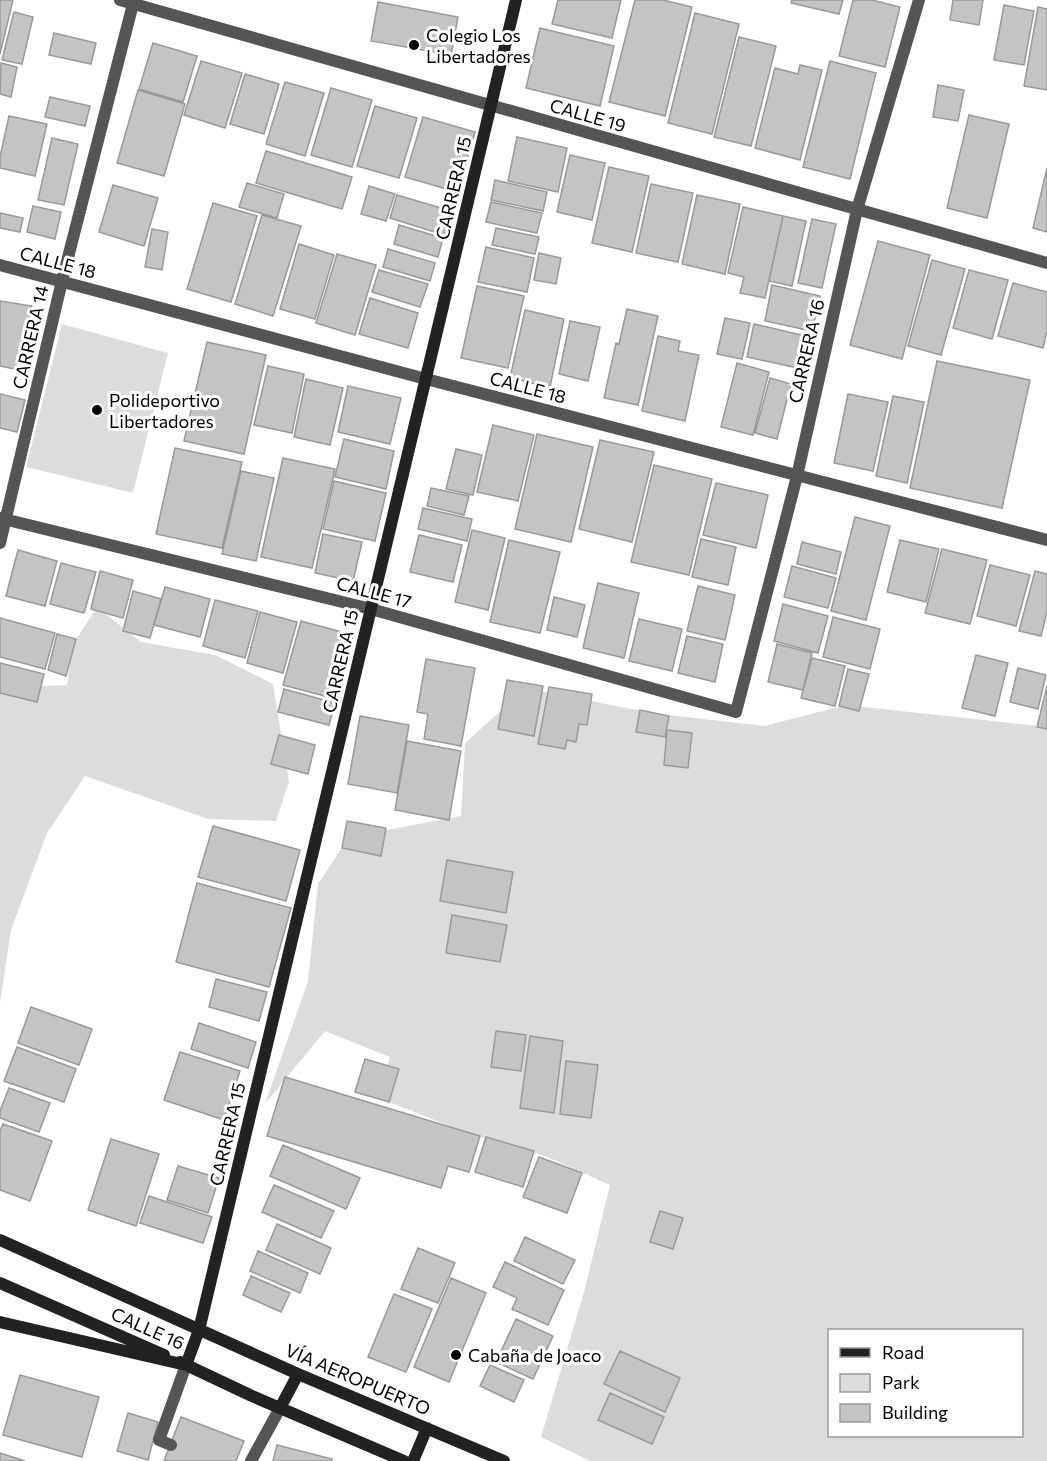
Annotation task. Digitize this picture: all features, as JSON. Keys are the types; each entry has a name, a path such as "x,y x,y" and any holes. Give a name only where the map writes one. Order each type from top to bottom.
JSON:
{"street":[{"name":"CALLE 19","path":"120,0 1047,263"},
{"name":"CARRERA 15","path":"186,1365 199,1330 516,0"},
{"name":"CARRERA 16","path":"736,712 797,476 857,210 919,0"},
{"name":"CARRERA 14","path":"0,543 3,518 133,2"},
{"name":"CALLE 18","path":"0,265 426,379 1047,540"},
{"name":"CALLE 17","path":"3,518 371,609 736,712"},
{"name":"CALLE 16","path":"0,1240 199,1330"},
{"name":"CALLE 16","path":"0,1283 280,1408"},
{"path":"0,1322 186,1365 159,1440 171,1445"},
{"name":"VÍA AEROPUERTO","path":"199,1330 504,1461"},
{"path":"251,1461 298,1374"},
{"path":"280,1408 404,1461"},
{"path":"413,1461 427,1428"}],"green space":[{"name":"Polideportivo Libertadores","path":"62,324 168,353 133,493 26,467"},
{"path":"97,607 141,642 215,655 273,684 289,782 276,821 208,819 85,776 47,833 11,930 0,1003 0,685 17,687 67,685 72,646"},
{"path":"526,688 652,713 764,726 846,705 1047,727 1047,1461 590,1461 541,1437 584,1292 610,1185 545,1156 470,1134 379,1098 390,1057 325,1031 265,1104 308,981 318,884 349,837 461,816 465,743"}],"building":[{"path":"0,0 13,0 0,54"},
{"path":"558,0 621,0 612,38 552,24"},
{"path":"635,0 663,0 692,7 665,116 609,102"},
{"path":"792,0 843,0 839,14 791,3"},
{"path":"853,0 872,0 900,7 885,67 839,56"},
{"path":"953,0 983,0 979,25 950,20"},
{"path":"378,2 458,17 451,55 371,41"},
{"path":"1004,5 1034,11 1024,65 994,60"},
{"path":"1038,7 1047,9 1047,90 1024,86"},
{"path":"14,12 33,17 22,64 2,60"},
{"path":"695,13 739,24 712,134 668,123"},
{"path":"540,28 614,46 600,106 526,88"},
{"path":"54,33 96,43 91,64 49,55"},
{"path":"739,37 776,46 751,146 714,137"},
{"path":"153,43 197,56 183,102 139,89"},
{"path":"201,61 242,73 225,128 184,115"},
{"path":"830,61 876,73 850,179 803,167"},
{"path":"1,63 17,67 11,97 0,94"},
{"path":"800,65 822,70 800,160 755,148 775,68 798,74"},
{"path":"245,74 279,84 264,134 230,124"},
{"path":"285,82 324,93 305,156 266,144"},
{"path":"938,85 964,90 958,121 933,117"},
{"path":"331,88 372,100 352,167 311,155"},
{"path":"138,90 185,104 164,176 117,163"},
{"path":"50,97 90,106 85,126 45,117"},
{"path":"375,106 417,118 399,178 357,166"},
{"path":"969,115 1009,124 987,218 947,208"},
{"path":"9,116 47,124 35,176 0,168 0,157"},
{"path":"423,117 475,132 457,192 405,177"},
{"path":"517,137 567,148 558,192 508,181"},
{"path":"52,138 78,144 64,205 38,200"},
{"path":"266,151 352,177 342,209 256,183"},
{"path":"570,155 605,163 592,220 557,212"},
{"path":"609,167 649,176 632,252 592,243"},
{"path":"1047,168 1047,232 1033,228"},
{"path":"495,180 547,192 543,211 491,200"},
{"path":"247,183 284,194 277,218 239,207"},
{"path":"651,184 693,193 678,262 636,253"},
{"path":"113,185 158,198 144,246 99,232"},
{"path":"369,186 395,194 386,221 361,214"},
{"path":"397,195 451,211 444,235 390,218"},
{"path":"697,195 740,204 725,274 682,264"},
{"path":"491,202 542,213 537,233 486,222"},
{"path":"213,203 257,216 231,302 187,289"},
{"path":"33,206 61,212 55,239 27,232"},
{"path":"743,207 783,216 765,298 740,293 744,277 728,273"},
{"path":"0,213 23,218 20,232 0,228"},
{"path":"262,215 301,226 273,316 235,304"},
{"path":"783,216 806,221 792,286 769,281"},
{"path":"812,219 836,224 822,288 798,283"},
{"path":"399,225 443,238 438,257 394,244"},
{"path":"496,228 539,237 535,254 492,245"},
{"path":"152,229 168,232 162,270 145,267"},
{"path":"878,241 930,255 902,359 850,345"},
{"path":"299,244 334,255 315,319 280,309"},
{"path":"486,247 534,258 527,292 478,282"},
{"path":"388,249 435,263 430,281 383,267"},
{"path":"539,253 561,258 556,284 534,280"},
{"path":"337,254 376,265 355,335 316,323"},
{"path":"932,260 965,269 941,355 908,346"},
{"path":"379,270 428,284 420,307 372,292"},
{"path":"969,270 1008,280 992,339 953,328"},
{"path":"1013,283 1047,292 1047,331 1043,348 998,336"},
{"path":"772,285 820,296 812,331 765,321"},
{"path":"477,286 524,296 508,368 461,358"},
{"path":"370,298 418,313 408,348 359,334"},
{"path":"0,301 32,306 20,370 0,366"},
{"path":"627,309 658,316 638,405 604,398 616,343 619,344"},
{"path":"525,310 564,319 550,387 510,378"},
{"path":"725,318 750,323 742,359 717,354"},
{"path":"570,321 600,327 588,381 559,374"},
{"path":"754,324 806,336 798,368 747,357"},
{"path":"658,336 680,341 678,351 699,355 685,421 642,411"},
{"path":"207,342 266,355 244,454 184,441"},
{"path":"937,361 1030,380 1002,508 910,488"},
{"path":"737,363 769,372 753,435 721,427"},
{"path":"268,366 304,374 292,433 254,425"},
{"path":"770,378 791,384 777,439 755,433"},
{"path":"306,379 343,388 330,445 294,437"},
{"path":"348,386 401,398 390,444 338,432"},
{"path":"0,394 25,400 17,432 0,428"},
{"path":"848,394 888,402 873,471 834,463"},
{"path":"893,396 924,402 907,483 876,476"},
{"path":"493,425 534,435 518,501 477,492"},
{"path":"537,434 593,447 571,542 515,529"},
{"path":"344,439 394,451 386,489 335,477"},
{"path":"600,440 654,452 632,542 579,529"},
{"path":"175,448 242,462 222,548 156,534"},
{"path":"456,449 482,455 473,495 446,489"},
{"path":"283,458 335,469 312,568 261,557"},
{"path":"654,465 712,479 689,575 631,562"},
{"path":"241,471 274,478 256,561 222,554"},
{"path":"334,481 386,493 375,541 323,529"},
{"path":"716,483 768,495 756,548 703,535"},
{"path":"431,488 469,496 464,515 427,506"},
{"path":"423,508 472,519 467,541 418,529"},
{"path":"855,517 890,526 866,620 831,611"},
{"path":"472,530 505,538 488,610 455,602"},
{"path":"323,534 362,542 353,581 315,573"},
{"path":"419,535 462,545 453,582 410,572"},
{"path":"701,539 736,547 728,585 692,577"},
{"path":"509,540 560,552 540,633 490,622"},
{"path":"900,540 939,549 926,602 887,592"},
{"path":"802,542 841,552 836,574 797,564"},
{"path":"942,549 987,560 970,624 925,613"},
{"path":"18,550 57,561 45,606 6,596"},
{"path":"61,563 96,572 84,613 50,604"},
{"path":"990,565 1030,575 1016,626 977,616"},
{"path":"792,566 836,578 828,608 784,597"},
{"path":"100,571 133,580 123,618 91,609"},
{"path":"1035,571 1047,574 1047,612 1041,636 1019,631"},
{"path":"598,583 639,593 624,658 583,648"},
{"path":"698,586 735,595 725,640 687,631"},
{"path":"165,587 210,599 200,637 154,625"},
{"path":"133,591 161,599 150,638 123,631"},
{"path":"554,597 585,605 577,637 547,630"},
{"path":"215,600 258,611 245,658 203,646"},
{"path":"783,604 828,616 818,653 774,641"},
{"path":"260,612 297,622 283,673 247,663"},
{"path":"833,617 880,629 870,669 823,657"},
{"path":"0,618 55,633 45,669 0,657"},
{"path":"639,619 682,629 672,671 629,661"},
{"path":"301,621 353,635 336,699 283,685"},
{"path":"57,634 76,639 66,676 48,670"},
{"path":"687,636 723,644 715,682 678,673"},
{"path":"777,644 812,653 803,690 768,682"},
{"path":"976,655 1008,663 995,716 962,708"},
{"path":"812,658 845,666 835,706 801,698"},
{"path":"426,659 475,668 461,746 424,739 428,714 417,712"},
{"path":"0,663 44,674 37,702 0,693"},
{"path":"1018,668 1046,675 1038,709 1010,702"},
{"path":"848,669 869,674 859,711 839,706"},
{"path":"507,680 543,686 534,736 498,729"},
{"path":"1047,686 1047,729 1037,727"},
{"path":"549,687 592,694 587,725 579,724 576,742 567,740 565,749 538,744"},
{"path":"284,689 335,703 329,725 278,712"},
{"path":"640,710 669,716 665,737 636,732"},
{"path":"360,716 409,725 397,793 348,784"},
{"path":"667,730 692,733 688,768 664,765"},
{"path":"279,735 315,745 308,774 271,764"},
{"path":"407,741 461,751 449,820 395,810"},
{"path":"347,821 386,828 381,856 342,848"},
{"path":"213,826 300,850 286,901 198,877"},
{"path":"447,860 513,872 506,913 440,901"},
{"path":"197,883 291,908 269,987 176,962"},
{"path":"452,915 507,925 500,962 446,953"},
{"path":"216,979 267,992 259,1021 209,1007"},
{"path":"31,1007 92,1029 79,1065 18,1043"},
{"path":"199,1023 256,1042 248,1068 191,1049"},
{"path":"496,1031 526,1035 521,1071 491,1067"},
{"path":"530,1036 563,1041 554,1113 520,1108"},
{"path":"17,1047 76,1069 64,1102 4,1081"},
{"path":"180,1052 240,1071 224,1120 164,1100"},
{"path":"365,1059 399,1069 389,1102 355,1092"},
{"path":"566,1061 598,1065 591,1118 560,1114"},
{"path":"285,1077 480,1136 469,1172 448,1166 441,1188 267,1136"},
{"path":"9,1088 50,1103 39,1132 0,1118 0,1111"},
{"path":"3,1124 52,1141 30,1201 0,1190 0,1131"},
{"path":"486,1137 534,1151 523,1187 475,1172"},
{"path":"111,1139 159,1154 136,1226 88,1210"},
{"path":"283,1145 360,1178 346,1209 270,1176"},
{"path":"539,1157 582,1173 567,1213 523,1197"},
{"path":"178,1166 219,1178 208,1213 167,1200"},
{"path":"274,1185 334,1211 321,1238 262,1212"},
{"path":"149,1196 212,1217 203,1243 140,1223"},
{"path":"660,1211 683,1218 673,1249 650,1242"},
{"path":"277,1224 331,1248 320,1274 266,1250"},
{"path":"525,1237 575,1260 563,1284 514,1261"},
{"path":"418,1248 455,1263 438,1303 401,1289"},
{"path":"258,1251 308,1273 300,1293 250,1271"},
{"path":"505,1262 564,1290 548,1325 512,1309 517,1298 493,1287"},
{"path":"251,1276 290,1293 281,1312 243,1295"},
{"path":"451,1278 486,1293 449,1382 414,1367"},
{"path":"394,1294 432,1309 406,1372 368,1357"},
{"path":"516,1319 553,1336 533,1379 496,1362"},
{"path":"620,1351 680,1378 665,1412 604,1384"},
{"path":"490,1365 524,1380 514,1402 480,1386"},
{"path":"20,1375 99,1397 82,1457 3,1435"},
{"path":"610,1393 664,1417 652,1444 598,1420"},
{"path":"128,1413 158,1422 148,1460 117,1451"},
{"path":"181,1417 244,1441 236,1461 164,1461"},
{"path":"277,1445 332,1459 332,1461 273,1461"},
{"path":"0,1453 25,1461 0,1461"}],"place":[{"name":"Colegio Los Libertadores","path":"414,45"},
{"name":"Polideportivo Libertadores","path":"97,410"},
{"name":"Cabaña de Joaco","path":"456,1355"}]}
